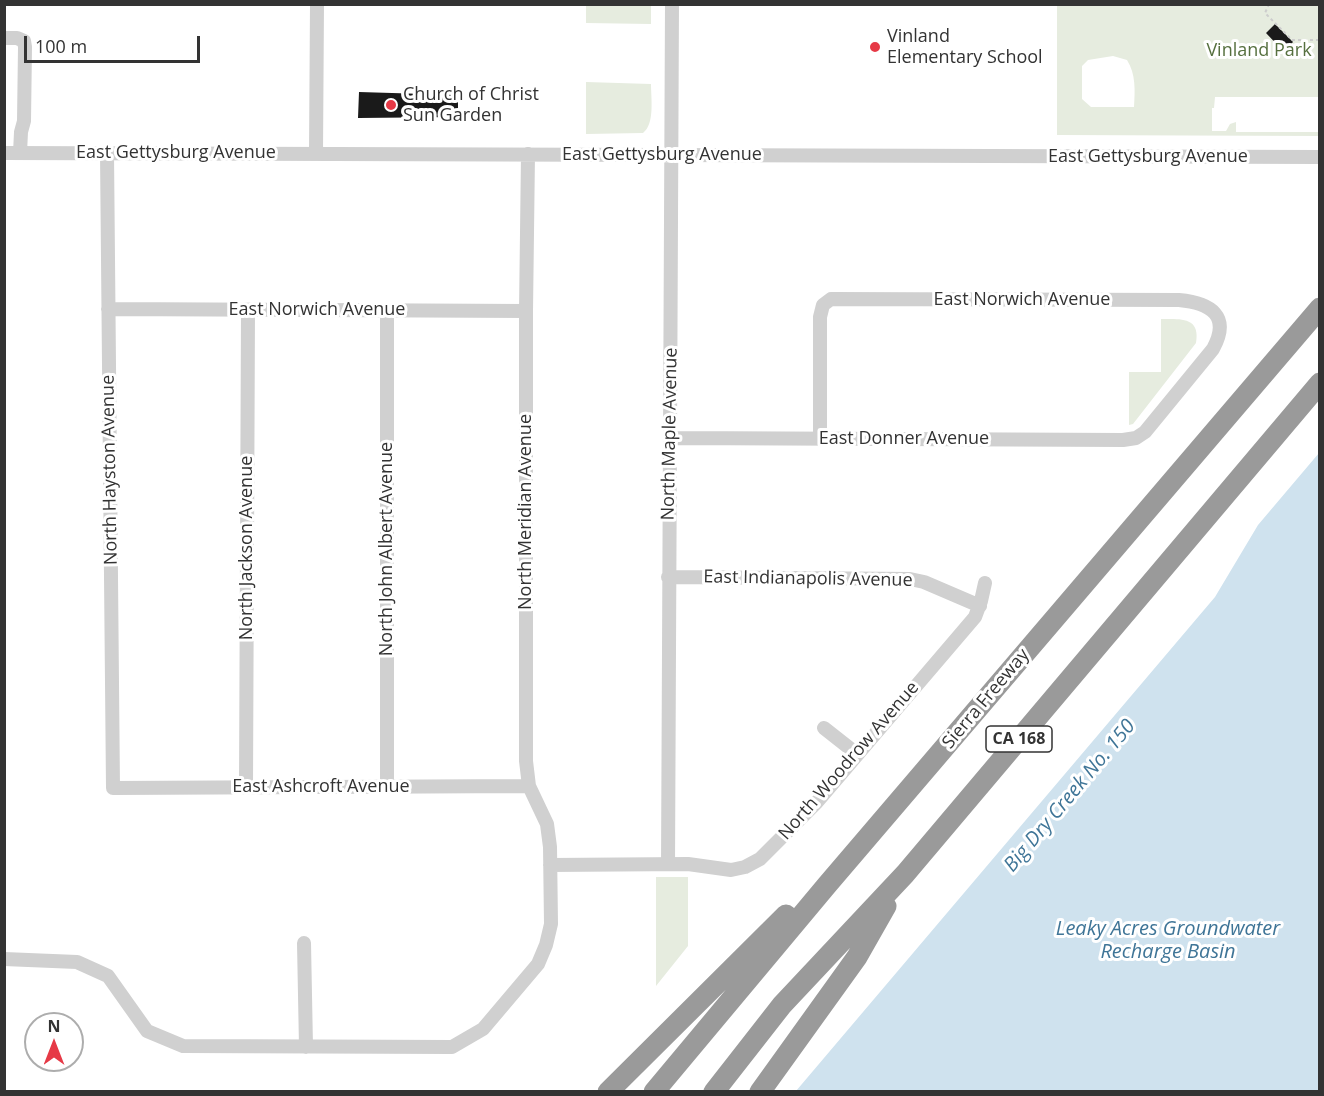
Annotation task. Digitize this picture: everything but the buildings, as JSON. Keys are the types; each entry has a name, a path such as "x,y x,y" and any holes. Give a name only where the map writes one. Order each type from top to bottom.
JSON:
{"highway":[{"name":"Sierra Freeway","path":"654,1092 827,885 1320,308"},
{"name":"CA 168","path":"714,1092 782,1005 905,874 1320,383"},
{"path":"760,1092 856,957 905,874"},
{"path":"608,1092 796,905 827,885"}],"street":[{"path":"316,153 317,4"},
{"name":"North Maple Avenue","path":"668,864 672,4"},
{"path":"4,38 17,38 24,41 25,47 24,121 20,153"},
{"name":"East Gettysburg Avenue","path":"4,153 1320,157"},
{"name":"North Hayston Avenue","path":"107,153 113,788"},
{"name":"North Meridian Avenue","path":"4,959 77,962 108,976 147,1031 183,1046 452,1047 483,1029 538,964 551,924 547,824 529,786 526,761 528,154"},
{"name":"East Norwich Avenue","path":"820,439 820,317 823,304 831,299 1179,300 1208,307 1218,317 1220,333 1213,349 1145,432 1136,438"},
{"name":"East Norwich Avenue","path":"108,309 526,311"},
{"name":"North Jackson Avenue","path":"246,786 248,310"},
{"name":"North John Albert Avenue","path":"387,310 387,787"},
{"name":"East Donner Avenue","path":"671,438 1123,440 1136,438"},
{"name":"East Indianapolis Avenue","path":"668,577 910,579 924,582 980,606"},
{"name":"North Woodrow Avenue","path":"550,865 688,864 731,870 760,860 817,802 975,616 980,606 985,583"},
{"path":"824,728 857,754"},
{"name":"East Ashcroft Avenue","path":"113,788 529,786"},
{"path":"304,943 306,1047"}],"path":[{"path":"1269,4 1265,13 1292,40 1320,40"}],"green space":[{"path":"586,5 651,5 651,24 586,23"},
{"name":"Vinland Park","path":"1057,5 1319,5 1319,97 1215,97 1214,108 1212,108 1212,131 1226,131 1230,124 1236,122 1236,132 1319,132 1319,136 1057,135","holes":["1113,56 1127,60 1135,89 1134,107 1091,107 1082,99 1082,66 1088,60"]},
{"path":"586,82 651,84 652,110 647,129 643,133 586,134"},
{"path":"1161,319 1181,319 1192,324 1197,334 1196,343 1133,424 1129,425 1129,372 1161,372"},
{"path":"656,877 688,877 688,946 656,986"}],"water":[{"name":"Leaky Acres Groundwater Recharge Basin","path":"1319,453 1319,1091 796,1091 1215,597 1258,525"}],"place":[{"name":"Vinland Elementary School","path":"875,47"},
{"name":"Church of Christ Sun Garden","path":"391,105"}],"water label":[{"name":"Big Dry Creek No. 150","path":"1070,796"}]}
